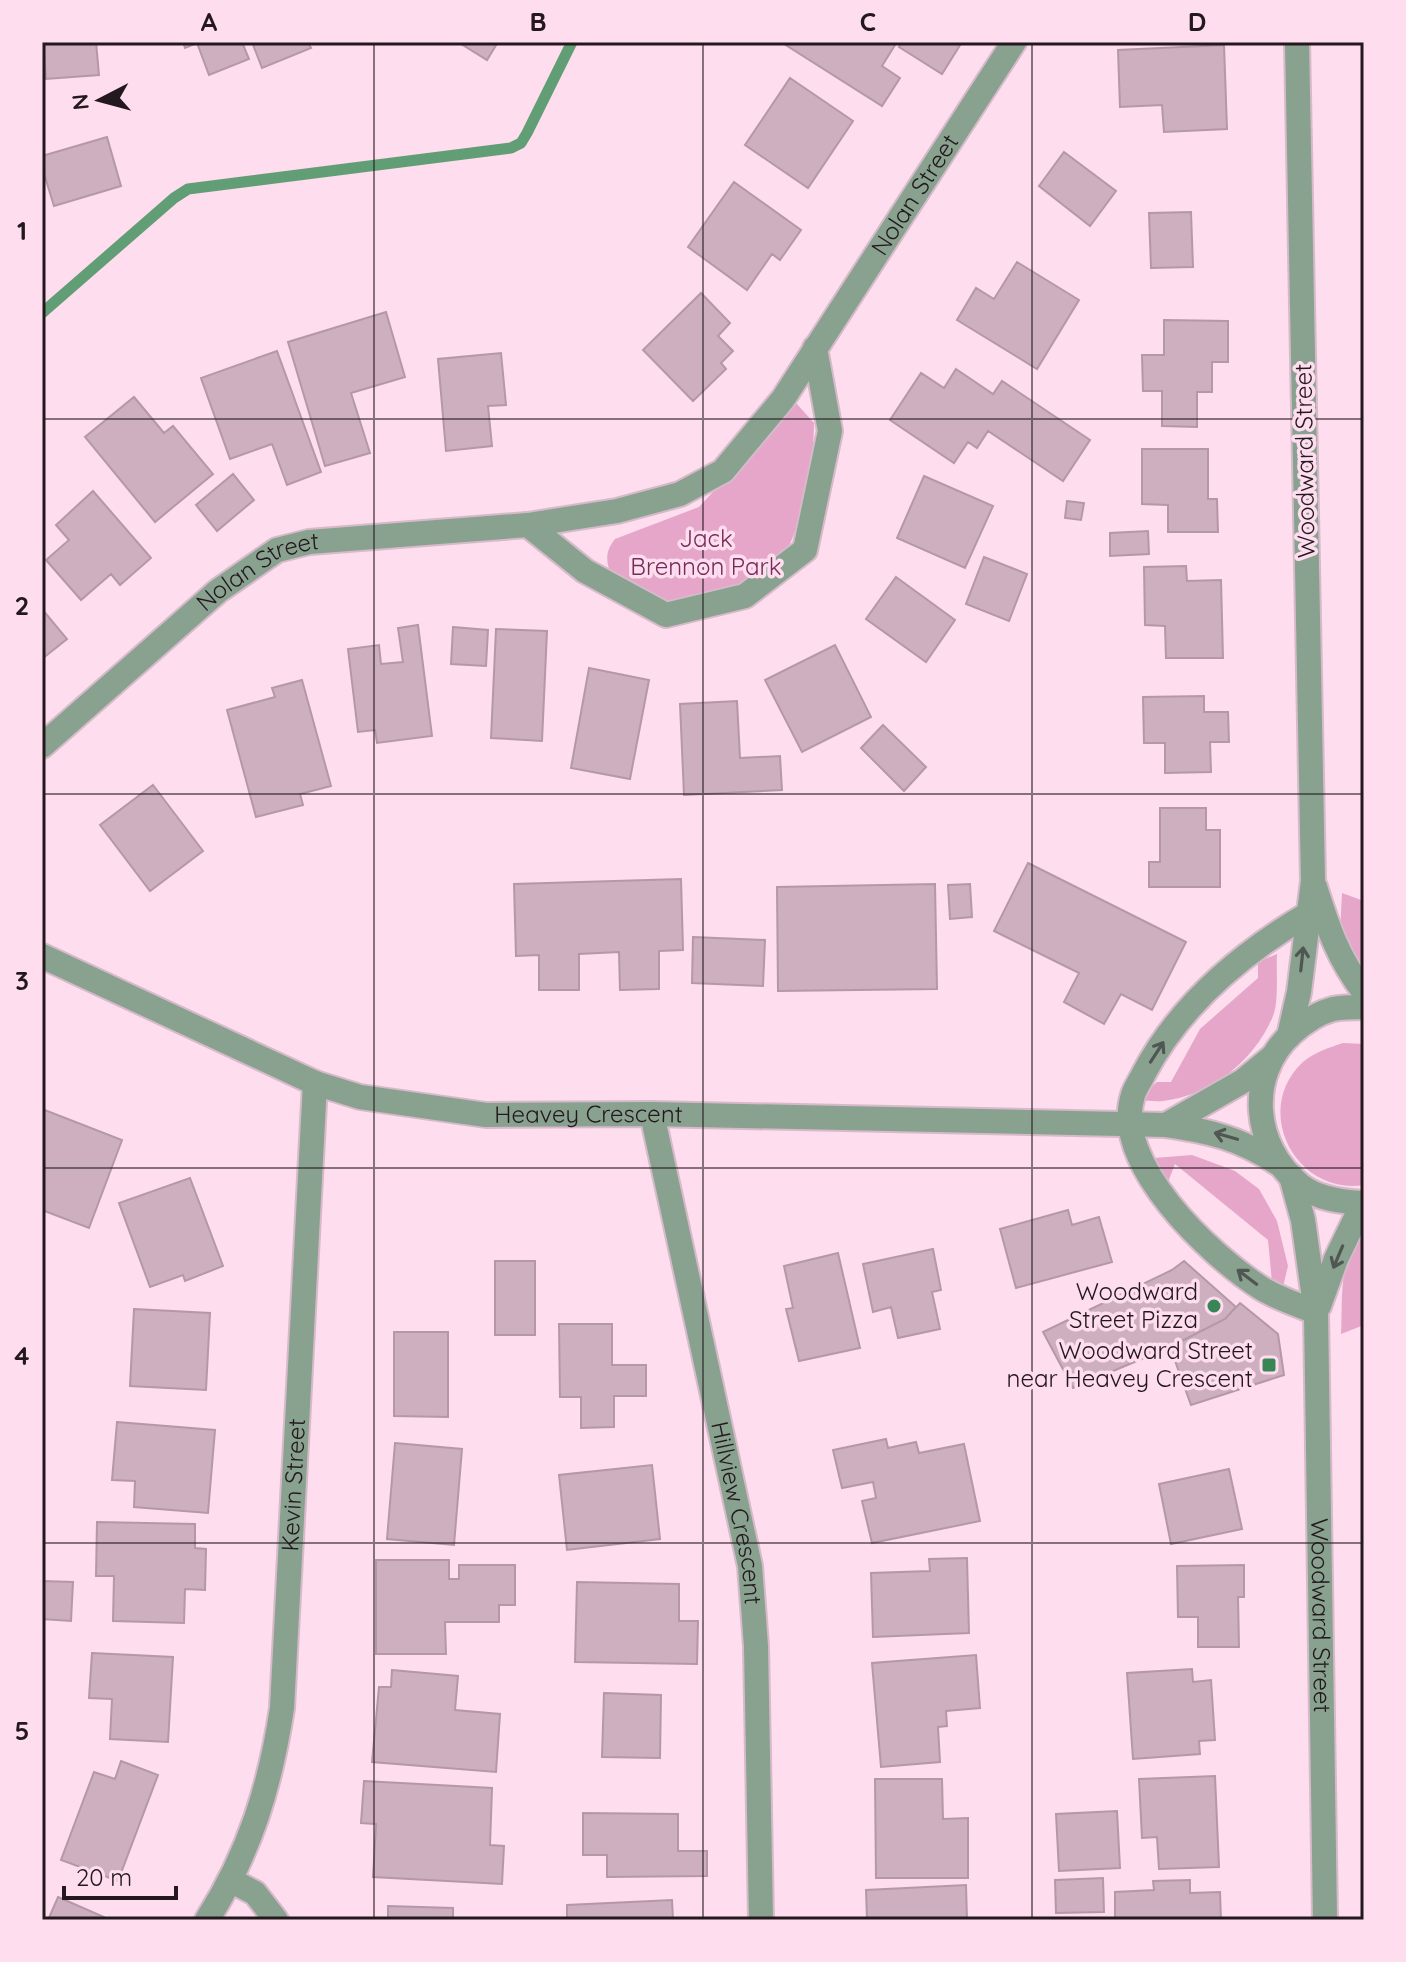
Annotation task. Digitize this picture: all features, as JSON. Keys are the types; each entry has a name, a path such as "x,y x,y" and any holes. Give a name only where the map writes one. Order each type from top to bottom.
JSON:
{"street":[{"name":"Nolan Street","path":"42,746 218,591 277,550 309,542 528,525 617,511 680,494 723,471 783,399 1014,42"},
{"name":"Woodward Street","path":"1297,42 1313,881 1299,992 1281,1046 1264,1072 1259,1104 1264,1135 1285,1170 1303,1220 1316,1312 1325,1920"},
{"path":"528,525 585,571 666,615 745,596 805,550 830,431 815,348"},
{"name":"Woodward Street","path":"1313,881 1332,942 1345,968 1364,992"},
{"path":"1308,914 1252,950 1197,999 1156,1051 1133,1095 1130,1124 1148,1171 1163,1196 1189,1228 1262,1289 1316,1312"},
{"name":"Heavey Crescent","path":"42,956 315,1083 360,1097 486,1115 652,1114 1166,1125 1236,1139 1285,1170 1302,1186 1331,1200 1363,1203"},
{"path":"1166,1125 1243,1081 1303,1023 1332,1009 1364,1007"},
{"name":"Kevin Street","path":"207,1920 232,1881 259,1811 274,1759 282,1708 315,1083"},
{"name":"Hillview Crescent","path":"652,1114 750,1566 756,1646 761,1920"},
{"name":"Woodward Street","path":"1316,1312 1336,1259 1363,1203"},
{"path":"232,1881 255,1893 276,1920"}],"green space":[{"name":"Jack Brennon Park","path":"796,403 814,423 812,488 790,544 768,569 746,584 669,606 613,581 607,559 615,539 699,507"},
{"path":"1342,893 1364,901 1364,974 1340,934"},
{"path":"1277,954 1275,1010 1265,1032 1243,1061 1214,1084 1198,1092 1163,1101 1138,1100 1157,1082 1171,1082 1200,1029 1258,978 1258,962"},
{"path":"1343,1043 1364,1044 1364,1185 1340,1185 1318,1177 1301,1164 1288,1146 1282,1125 1281,1103 1288,1082 1303,1062"},
{"path":"1192,1155 1235,1171 1259,1189 1277,1221 1288,1266 1283,1287 1272,1282 1268,1240 1175,1164 1168,1182 1161,1183 1154,1158"},
{"path":"1364,1236 1364,1325 1341,1334 1345,1268 1355,1245"}],"building":[{"path":"43,42 96,42 99,75 46,79"},
{"path":"183,42 242,42 249,59 209,75 197,43 185,48"},
{"path":"252,42 308,42 311,48 262,68"},
{"path":"458,42 498,42 487,60"},
{"path":"781,42 891,42 895,45 882,66 900,78 882,106"},
{"path":"902,42 962,42 942,74 899,47"},
{"path":"1224,45 1227,129 1164,132 1162,105 1120,107 1118,50"},
{"path":"790,78 853,121 808,188 745,145"},
{"path":"107,137 121,186 54,206 42,167 42,156"},
{"path":"1064,152 1116,191 1090,226 1039,186"},
{"path":"734,182 801,230 780,260 772,254 747,290 688,247"},
{"path":"1191,212 1193,267 1151,268 1149,213"},
{"path":"1017,262 1079,300 1037,369 957,320 976,288 994,299"},
{"path":"701,293 730,323 718,336 733,351 721,363 726,369 693,401 643,350"},
{"path":"386,312 405,377 351,393 370,453 325,466 288,342"},
{"path":"1164,320 1228,321 1228,362 1212,362 1212,392 1197,392 1197,427 1162,426 1162,391 1143,391 1142,355 1164,355"},
{"path":"277,351 321,472 287,485 272,444 230,459 201,378"},
{"path":"501,353 506,405 488,406 492,446 446,451 438,359"},
{"path":"956,369 993,394 1002,381 1090,440 1063,481 988,431 977,448 968,442 954,463 890,420 921,373 944,388"},
{"path":"134,397 164,433 173,426 213,474 155,522 85,437"},
{"path":"1142,449 1208,449 1208,499 1217,499 1218,532 1168,532 1168,505 1142,504"},
{"path":"233,474 254,500 217,531 196,505"},
{"path":"924,476 993,506 965,568 897,538"},
{"path":"93,491 151,558 120,585 111,574 81,600 46,560 69,540 56,525"},
{"path":"1067,501 1084,503 1081,520 1065,518"},
{"path":"1148,531 1149,554 1110,556 1110,533"},
{"path":"984,557 1027,574 1009,621 966,604"},
{"path":"1186,566 1187,581 1221,580 1223,658 1166,658 1165,626 1145,625 1144,567"},
{"path":"896,577 955,620 926,662 866,619"},
{"path":"42,609 67,639 42,659"},
{"path":"418,625 432,736 377,743 375,730 358,732 348,649 379,645 381,664 403,662 398,628"},
{"path":"453,627 488,630 486,666 451,664"},
{"path":"496,629 547,631 542,741 491,738"},
{"path":"835,645 871,717 802,752 765,680"},
{"path":"589,668 649,680 630,779 571,768"},
{"path":"302,680 331,786 300,794 303,805 256,817 227,710 275,697 272,688"},
{"path":"1204,696 1204,712 1228,712 1229,742 1210,742 1211,772 1165,773 1165,743 1144,743 1143,697"},
{"path":"737,701 740,758 780,756 782,790 684,795 680,704"},
{"path":"883,725 926,767 904,791 861,748"},
{"path":"153,785 203,851 150,891 100,825"},
{"path":"1160,808 1206,808 1206,830 1220,830 1220,887 1149,887 1149,862 1160,862"},
{"path":"1028,863 1186,942 1152,1010 1121,994 1104,1024 1064,1002 1079,973 994,931"},
{"path":"681,879 683,950 659,951 659,989 620,990 619,952 579,954 579,990 539,990 539,955 516,956 514,884"},
{"path":"935,884 937,989 778,991 777,887"},
{"path":"970,884 972,917 950,919 948,885"},
{"path":"693,937 765,940 763,986 692,983"},
{"path":"42,1109 122,1140 89,1228 42,1210"},
{"path":"190,1178 223,1266 185,1281 183,1275 150,1287 119,1203"},
{"path":"1068,1210 1072,1225 1099,1217 1112,1262 1016,1288 1000,1229"},
{"path":"933,1249 941,1290 932,1292 940,1329 898,1338 891,1307 873,1312 863,1264"},
{"path":"838,1253 860,1348 799,1361 786,1309 793,1308 784,1266"},
{"path":"495,1261 535,1261 535,1335 495,1335"},
{"path":"1184,1261 1236,1307 1225,1319 1170,1347 1073,1388 1043,1332 1172,1270"},
{"path":"1240,1303 1278,1334 1284,1375 1191,1405 1170,1347 1225,1319"},
{"path":"134,1309 210,1313 206,1390 130,1386"},
{"path":"559,1324 612,1324 612,1365 646,1365 646,1396 614,1396 614,1427 581,1428 581,1397 560,1397"},
{"path":"394,1332 448,1332 448,1417 394,1416"},
{"path":"117,1422 215,1430 208,1513 134,1507 135,1481 112,1480"},
{"path":"886,1439 888,1448 916,1442 919,1453 964,1444 980,1521 872,1543 862,1501 876,1498 873,1482 842,1488 833,1450"},
{"path":"395,1443 462,1449 454,1545 387,1539"},
{"path":"652,1465 660,1539 567,1550 559,1475"},
{"path":"1229,1469 1242,1529 1171,1544 1159,1484"},
{"path":"97,1522 195,1524 195,1548 206,1549 205,1590 185,1589 184,1623 113,1621 114,1576 96,1576"},
{"path":"967,1558 969,1633 873,1637 871,1573 930,1571 929,1559"},
{"path":"376,1560 449,1560 449,1579 459,1579 459,1565 515,1565 515,1605 499,1605 499,1622 445,1622 446,1654 376,1654"},
{"path":"1244,1565 1244,1597 1238,1597 1239,1647 1198,1647 1198,1617 1178,1617 1177,1566"},
{"path":"42,1581 73,1582 71,1621 42,1619"},
{"path":"577,1582 679,1584 679,1621 698,1621 697,1664 575,1662"},
{"path":"92,1653 173,1657 168,1742 110,1739 112,1699 89,1698"},
{"path":"976,1655 980,1708 946,1711 947,1726 938,1727 940,1762 881,1767 872,1663"},
{"path":"1192,1669 1193,1682 1211,1680 1215,1740 1199,1741 1200,1754 1133,1759 1127,1673"},
{"path":"392,1670 458,1676 455,1710 500,1714 496,1772 372,1762 379,1687 391,1687"},
{"path":"604,1693 661,1695 660,1758 602,1757"},
{"path":"121,1761 158,1775 118,1881 61,1860 94,1772 115,1779"},
{"path":"1215,1776 1219,1867 1159,1869 1157,1837 1142,1838 1139,1779"},
{"path":"875,1779 942,1779 943,1819 968,1818 968,1878 876,1878"},
{"path":"364,1781 492,1788 490,1845 504,1846 502,1884 373,1877 376,1824 361,1823"},
{"path":"1117,1811 1120,1868 1059,1871 1056,1814"},
{"path":"583,1813 678,1814 678,1851 707,1851 707,1876 607,1877 607,1855 583,1855"},
{"path":"1103,1878 1104,1912 1056,1913 1055,1880"},
{"path":"1190,1880 1190,1893 1220,1892 1221,1920 1115,1920 1115,1892 1154,1890 1153,1881"},
{"path":"966,1885 967,1920 867,1920 866,1890"},
{"path":"58,1897 104,1917 103,1920 48,1920"},
{"path":"672,1900 673,1920 567,1920 567,1905"},
{"path":"388,1906 453,1908 453,1920 388,1920"}],"waterway":[{"path":"42,313 188,189 511,148 521,143 572,42"}],"place":[{"name":"Woodward Street Pizza","path":"1214,1306"},
{"name":"Woodward Street near Heavey Crescent","path":"1269,1365"}]}
